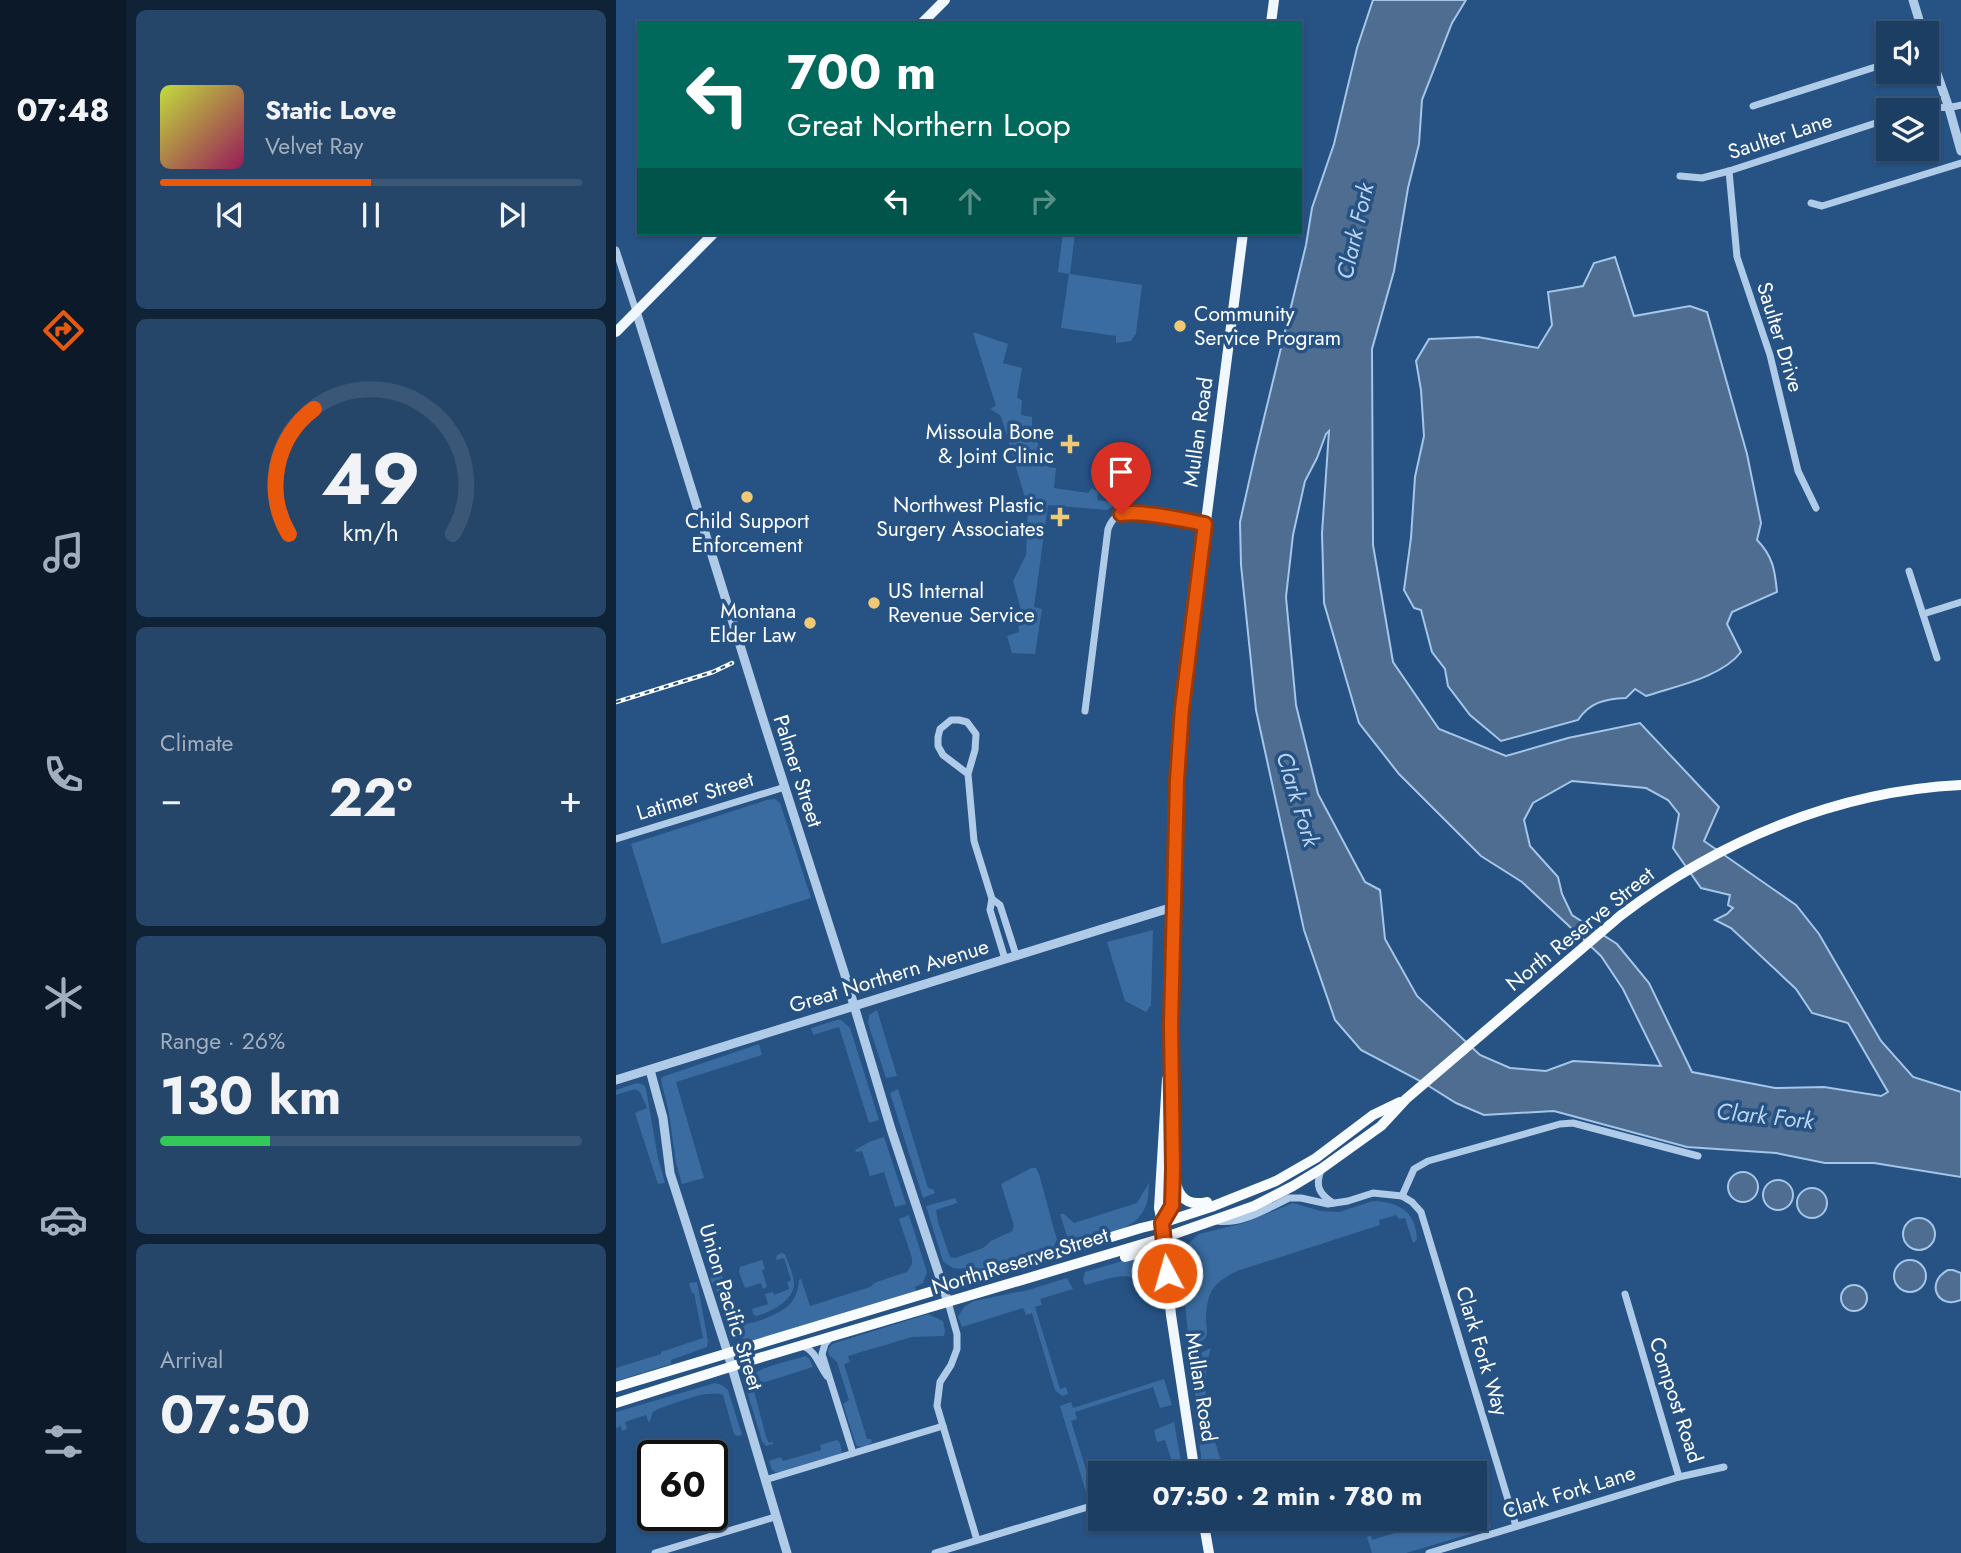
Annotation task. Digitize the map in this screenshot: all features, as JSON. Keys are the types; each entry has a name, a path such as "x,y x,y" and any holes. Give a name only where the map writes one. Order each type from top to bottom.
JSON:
{"highway":[{"name":"North Reserve Street","path":"616,1403 1163,1238 1277,1195 1321,1169 1381,1126 1406,1099 1620,916 1682,873 1743,840 1789,821 1861,799 1902,791 1961,785"},
{"name":"North Reserve Street","path":"616,1387 1162,1223 1276,1181 1316,1158 1373,1115 1406,1099"},
{"path":"1173,1169 1178,1191 1185,1200 1195,1204 1276,1181"},
{"path":"980,1293 1015,1289 1142,1253 1156,1265 1169,1292"}],"main road":[{"path":"924,21 945,0"},
{"path":"1271,21 1274,0"},
{"path":"616,332 712,235"},
{"name":"Mullan Road","path":"1162,1223 1172,1206 1172,907 1182,708 1243,235"},
{"name":"Mullan Road","path":"1171,1055 1163,1125 1159,1207 1178,1367 1193,1461"},
{"path":"1205,1531 1209,1553"}],"street":[{"path":"1913,0 1919,21"},
{"path":"1753,106 1876,67"},
{"path":"1939,81 1961,151"},
{"path":"1939,107 1961,105"},
{"name":"Saulter Lane","path":"1680,176 1702,178 1729,171 1876,123"},
{"path":"1811,203 1822,206 1961,163"},
{"name":"Saulter Drive","path":"1729,171 1737,257 1770,355 1798,471 1816,508"},
{"name":"Palmer Street","path":"616,250 948,1303"},
{"path":"1085,711 1111,522 1118,515 1126,513 1205,524"},
{"path":"1909,571 1937,658"},
{"path":"1923,614 1961,602"},
{"path":"968,774 943,755 939,746 940,729 951,720 967,722 976,734 975,750 968,774 974,841 992,899 990,910 1004,959"},
{"name":"Latimer Street","path":"616,839 785,787"},
{"path":"992,899 1000,905 1016,955"},
{"name":"Great Northern Avenue","path":"616,1080 1172,907"},
{"name":"Union Pacific Street","path":"650,1070 663,1118 670,1173 732,1366 787,1553"},
{"path":"1215,1220 1224,1222 1240,1219 1289,1198 1334,1203 1373,1193 1402,1196 1414,1169 1428,1161 1560,1124 1573,1123 1698,1156"},
{"path":"1321,1169 1317,1185 1321,1194 1334,1203"},
{"name":"Clark Fork Way","path":"1402,1196 1421,1212 1516,1526"},
{"name":"Compost Road","path":"1625,1294 1679,1477 1724,1467"},
{"path":"948,1303 957,1334 957,1349 940,1382 937,1406 977,1540"},
{"path":"830,1337 822,1354 853,1453"},
{"path":"801,1346 812,1351 830,1379"},
{"path":"765,1480 943,1426"},
{"name":"Clark Fork Lane","path":"1429,1553 1679,1477"},
{"path":"934,1553 1088,1507"},
{"path":"655,1553 775,1517"}],"shaded area":[{"path":"1063,235 1075,235 1070,274 1142,285 1136,333 1131,341 1116,343 1116,336 1061,328 1069,274 1058,272"},
{"path":"973,333 1008,344 1003,363 1022,368 1017,398 1022,400 1021,415 1032,417 1032,430 1048,467 1056,468 1054,488 1088,493 1092,488 1098,492 1097,500 1111,502 1113,506 1107,510 1048,505 1034,607 1042,609 1035,654 1012,653 1007,636 1019,632 1018,622 1024,620 1013,581 1026,555 1028,508 1001,416 991,408 996,406"},
{"path":"775,799 780,803 811,898 662,944 631,844"},
{"path":"1153,930 1151,1005 1146,1012 1125,1001 1107,942"},
{"path":"877,1010 897,1076 886,1078 868,1023 869,1015"},
{"path":"837,1020 850,1028 879,1120 869,1123 839,1027 813,1035 811,1028"},
{"path":"759,1044 762,1055 676,1082 704,1178 682,1184 662,1077"},
{"path":"637,1083 644,1085 646,1089 665,1183 658,1184 635,1113 647,1108 640,1092 635,1089 616,1095 616,1090"},
{"path":"898,1089 928,1188 935,1193 923,1198 890,1093"},
{"path":"884,1137 906,1204 896,1207 884,1172 870,1176 862,1151 855,1150"},
{"path":"1036,1168 1039,1174 1057,1240 1053,1248 967,1273 966,1268 954,1268 943,1261 926,1206 955,1198 957,1203 936,1210 950,1257 955,1258 983,1248 1012,1231 1014,1226 1001,1184"},
{"path":"1149,1183 1147,1203 1141,1214 1126,1227 1076,1243 1068,1239 1060,1214 1064,1214 1074,1223 1137,1203"},
{"path":"1373,1201 1391,1203 1404,1210 1413,1222 1417,1240 1413,1243 1405,1218 1399,1219 1396,1215 1379,1220 1380,1225 1237,1271 1213,1288 1207,1306 1206,1337 1201,1341 1191,1342 1181,1264 1188,1244 1199,1234 1244,1223 1293,1203 1321,1211 1339,1212"},
{"path":"909,1215 927,1272 923,1283 915,1287 916,1291 747,1342 736,1334 711,1277 722,1274 734,1319 742,1324 764,1319 785,1308 795,1297 801,1279 810,1306 907,1272 912,1258 899,1219"},
{"path":"785,1254 792,1274 792,1291 780,1306 756,1316 752,1309 768,1304 765,1294 773,1292 774,1295 789,1289 787,1282 791,1280 784,1258 776,1260 777,1255"},
{"path":"1129,1259 1143,1265 1150,1275 1154,1303 1152,1307 1146,1293 1134,1279 1118,1277 1085,1285 1085,1272"},
{"path":"762,1260 767,1287 763,1289 761,1283 745,1288 739,1272 740,1267"},
{"path":"1067,1278 1073,1289 1040,1299 1042,1305 1035,1307 1060,1389 1066,1387 1068,1394 1062,1396 1055,1390 1032,1313 1026,1315 1023,1308 962,1327 958,1317 964,1307 974,1301 1028,1290"},
{"path":"697,1282 707,1347 671,1360 671,1364 616,1381 616,1368 703,1338 694,1293 689,1283"},
{"path":"928,1314 943,1321 944,1336 912,1337 848,1356 850,1362 844,1364 867,1439 872,1442 867,1446 856,1445 843,1404 849,1400 837,1362 829,1355 828,1350 832,1344"},
{"path":"1211,1348 1205,1379 1206,1395 1211,1427 1221,1461 1202,1461 1192,1352 1199,1354"},
{"path":"805,1356 813,1367 762,1383 763,1388 754,1391 766,1437 769,1443 773,1442 766,1446 762,1441 745,1385 748,1379 762,1369"},
{"path":"1164,1379 1172,1405 1160,1408 1153,1387 1075,1412 1077,1419 1071,1421 1088,1476 1088,1499 1060,1406 1071,1402 1073,1408"},
{"path":"715,1383 728,1390 742,1435 734,1434 723,1395 716,1394 700,1395 658,1409 653,1412 649,1423 646,1415 625,1422 627,1429 622,1431 621,1426 616,1428 616,1412"},
{"path":"1174,1422 1181,1461 1172,1461 1165,1440 1157,1442 1154,1430"},
{"path":"837,1440 842,1452 837,1456 782,1472 772,1470 769,1461 781,1457 783,1461 821,1450 820,1445"},
{"path":"1401,1531 1480,1531 1406,1553 1372,1553 1367,1537 1371,1536 1372,1540"}],"water":[{"name":"Clark Fork","path":"1373,0 1466,0 1452,23 1422,100 1419,144 1408,188 1394,271 1372,349 1373,545 1393,662 1439,729 1506,756 1568,738 1640,723 1719,807 1704,841 1796,905 1819,934 1881,1041 1913,1077 1961,1092 1961,1177 1874,1163 1825,1163 1776,1153 1687,1147 1554,1111 1484,1115 1456,1103 1361,1050 1335,1020 1304,930 1256,710 1241,565 1240,522 1306,245 1312,208 1334,144 1357,48","holes":["1329,431 1322,533 1324,603 1359,723 1399,774 1481,856 1522,882 1601,956 1623,989 1661,1066 1573,1061 1546,1071 1510,1068 1480,1055 1417,996 1385,939 1380,890 1365,882 1318,794 1296,705 1286,597 1293,535 1305,481","1572,781 1646,788 1668,800 1679,814 1673,848 1701,888 1730,895 1728,905 1733,908 1715,920 1731,928 1796,989 1812,1013 1848,1023 1888,1092 1881,1096 1824,1087 1775,1088 1692,1072 1649,983 1617,944 1572,915 1562,894 1558,877 1530,846 1524,820 1533,803"]},
{"path":"1615,257 1634,316 1690,306 1707,312 1747,454 1761,523 1757,540 1767,552 1772,564 1777,592 1732,612 1727,624 1741,652 1733,661 1711,674 1646,696 1635,689 1626,698 1593,705 1578,720 1501,741 1470,715 1448,686 1445,669 1432,652 1421,610 1414,608 1404,590 1415,477 1424,436 1416,361 1429,339 1478,337 1538,348 1552,325 1548,292 1583,286 1594,263"},
{"path":"1743,1172 1753,1177 1758,1187 1753,1197 1743,1202 1733,1197 1728,1187 1733,1177"},
{"path":"1778,1180 1788,1185 1793,1195 1788,1205 1778,1210 1768,1205 1763,1195 1768,1185"},
{"path":"1812,1188 1822,1193 1827,1203 1822,1213 1812,1218 1802,1213 1797,1203 1802,1193"},
{"path":"1919,1218 1930,1223 1935,1234 1930,1245 1919,1250 1908,1245 1903,1234 1908,1223"},
{"path":"1910,1260 1921,1265 1926,1276 1921,1287 1910,1292 1899,1287 1894,1276 1899,1265"},
{"path":"1948,1270 1961,1273 1961,1300 1946,1301 1937,1293 1937,1281"},
{"path":"1854,1285 1863,1289 1867,1298 1863,1307 1854,1311 1845,1307 1841,1298 1845,1289"}],"railway":[{"path":"616,702 713,672 732,663"}],"place":[{"name":"Community Service Program","path":"1180,326"},
{"name":"Missoula Bone & Joint Clinic","path":"1070,444"},
{"name":"Child Support Enforcement","path":"747,497"},
{"name":"Northwest Plastic Surgery Associates","path":"1060,517"},
{"name":"US Internal Revenue Service","path":"874,603"},
{"name":"Montana Elder Law","path":"810,623"}],"route":[{"path":"1121,514 1205,524 1182,708 1177,780 1172,907 1172,1206 1162,1223 1167,1273"}]}
